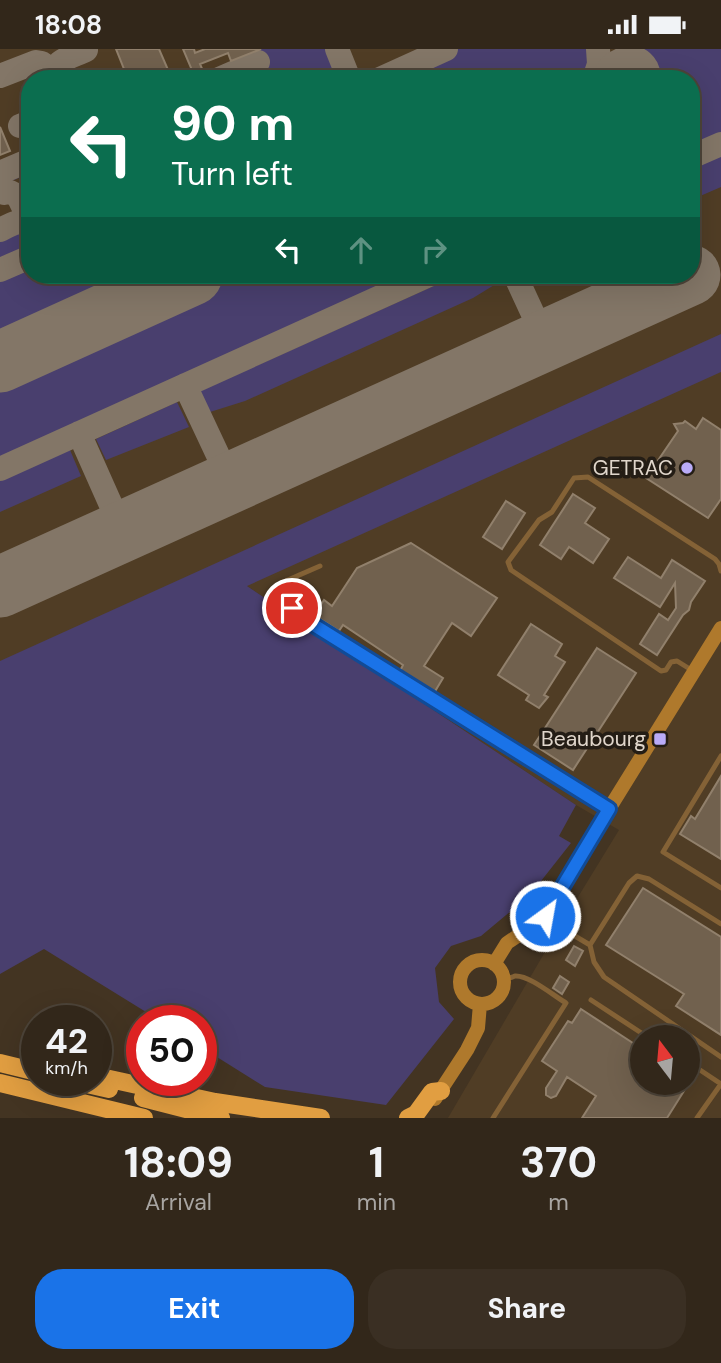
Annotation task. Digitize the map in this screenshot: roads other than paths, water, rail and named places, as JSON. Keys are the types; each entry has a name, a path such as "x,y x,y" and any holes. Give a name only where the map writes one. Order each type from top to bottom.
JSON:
{"highway":[{"path":"0,1063 21,1068"},
{"path":"112,1079 215,1102 321,1118"},
{"path":"0,1083 145,1118"},
{"path":"112,1091 221,1118"},
{"path":"408,1118 416,1114 432,1092 441,1091"}],"main road":[{"path":"494,964 507,943 545,916 721,628"},
{"path":"480,960 494,964 504,980 498,997 487,1004 467,998 460,986 467,966 480,960"},
{"path":"423,1118 478,1028 480,1004"}],"lane":[{"path":"694,671 677,661 671,662 666,670 661,671 511,570 508,562 539,520 552,512 574,478 588,477 715,559 721,571"},
{"path":"320,566 281,583 275,596 309,622 609,809"},
{"path":"721,755 663,852 721,888"},
{"path":"590,946 629,883 637,876 649,879 721,924"},
{"path":"545,916 590,946 597,969 604,978 721,1057"},
{"path":"493,1118 566,1003 522,977 514,976 504,980"},
{"path":"591,1000 630,1026"},
{"path":"697,1118 721,1084 700,1070"}],"place":[{"name":"GETRAC","path":"687,468"},
{"name":"Beaubourg","path":"660,739"}]}
